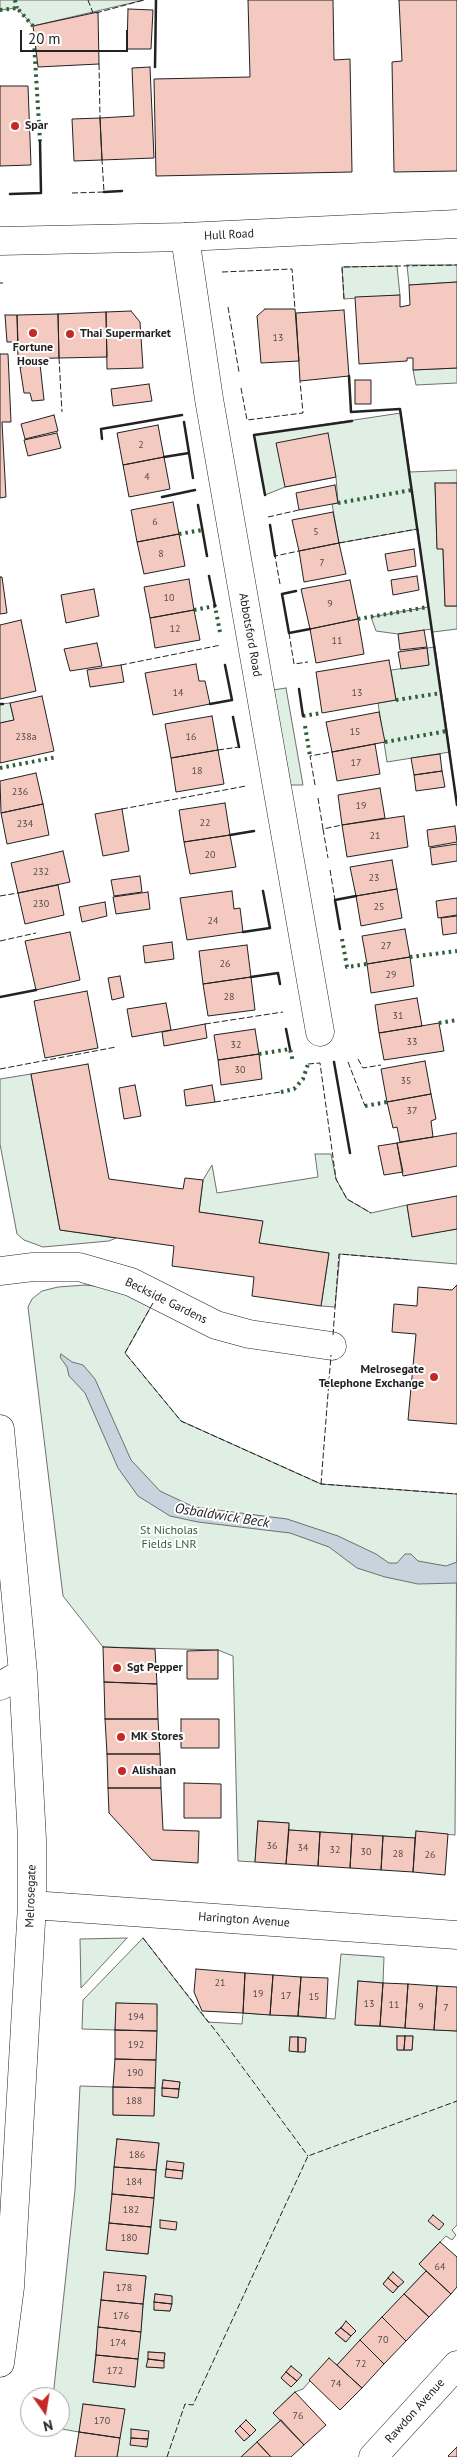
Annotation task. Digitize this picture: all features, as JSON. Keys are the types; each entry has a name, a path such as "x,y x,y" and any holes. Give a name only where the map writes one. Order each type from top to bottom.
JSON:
{"street":[{"name":"Hull Road","path":"0,241 185,237 457,224"},
{"name":"Abbotsford Road","path":"185,237 210,409 320,1032"},
{"name":"Beckside Gardens","path":"0,1271 33,1267 79,1267 131,1282 216,1325 265,1337 332,1346"},
{"name":"Melrosegate","path":"0,1429 23,1672 31,1790 32,1905 10,2287 0,2363"},
{"path":"0,1686 23,1672"},
{"name":"Harington Avenue","path":"32,1905 457,1935"},
{"name":"Rawdon Avenue","path":"373,2457 457,2365"}],"green space":[{"path":"0,0 144,0 33,26 17,8 0,10"},
{"path":"407,265 457,265 457,282 409,285"},
{"path":"397,266 400,295 344,299 342,267"},
{"path":"457,368 457,383 416,385 413,370"},
{"path":"401,413 410,472 457,470 457,483 435,484 437,548 443,549 445,606 457,606 457,629 433,632 432,629 398,634 376,631 371,617 428,607 418,529 339,543 332,504 338,503 336,477 285,487 265,495 254,435"},
{"path":"435,647 450,752 387,762 378,703 396,700 391,670 429,665 427,648"},
{"path":"286,688 303,785 290,785 273,690"},
{"path":"10,703 14,720 0,723 0,704"},
{"path":"31,1074 60,1230 116,1238 109,1241 43,1247 24,1240 17,1234 0,1144 0,1079"},
{"path":"315,1154 331,1154 336,1179 347,1199 371,1213 407,1205 412,1236 457,1229 457,1264 340,1254 335,1307 321,1306 329,1253 259,1243 262,1221 199,1212 203,1180 212,1165 217,1193 318,1177"},
{"name":"St Nicholas Fields LNR","path":"85,1285 122,1289 153,1303 125,1353 181,1421 321,1484 457,1494 455,1835 416,1832 415,1838 289,1830 289,1823 258,1821 255,1862 238,1861 233,1656 218,1650 103,1647 63,1596 28,1307 32,1299 42,1291 58,1287"},
{"path":"127,1938 81,1988 80,1939"},
{"path":"143,1938 208,2022 242,2024 243,2013 335,2019 341,1954 384,1957 383,1983 358,1981 355,2025 457,2031 457,2225 452,2230 456,2235 452,2240 446,2236 419,2264 426,2271 337,2365 329,2359 303,2389 295,2392 274,2412 281,2420 241,2457 117,2457 124,2409 84,2404 79,2432 70,2430 70,2387 54,2387 75,2190 80,2086 113,2087 113,2115 154,2115 157,2005 117,2003 115,2030 82,2029 83,2000","holes":["397,2036 413,2036 412,2050 397,2050","291,2037 306,2038 305,2052 290,2051","164,2080 180,2082 178,2097 162,2096","117,2139 159,2143 148,2254 107,2250","393,2272 403,2282 393,2293 383,2284","104,2273 146,2276 135,2387 93,2382","156,2294 172,2296 170,2311 154,2310","346,2322 356,2331 345,2342 335,2333","149,2352 165,2353 163,2368 147,2367","291,2366 301,2375 291,2387 281,2378","246,2420 250,2436 244,2441 235,2431"]}],"water":[{"name":"Osbaldwick Beck","path":"61,1354 72,1362 83,1365 95,1379 131,1460 160,1491 194,1507 287,1519 338,1536 376,1554 389,1563 397,1563 405,1554 411,1554 418,1561 446,1566 457,1562 457,1583 418,1584 385,1577 357,1568 329,1547 290,1533 198,1522 170,1516 138,1496 118,1468 85,1393 69,1376 67,1367 60,1357"}],"building":[{"path":"248,0 333,0 334,60 350,59 352,172 156,176 154,79 250,77"},
{"path":"399,0 457,0 457,171 394,172 392,62 402,61"},
{"path":"128,9 153,10 151,49 127,49"},
{"path":"98,12 99,64 38,67 33,26"},
{"path":"150,67 154,158 102,160 100,118 134,116 132,68"},
{"name":"Spar","path":"0,86 28,86 31,165 0,166"},
{"path":"100,118 102,160 74,161 72,119"},
{"path":"457,282 457,368 413,370 413,358 407,358 407,361 359,364 355,297 400,295 400,307 410,305 409,285"},
{"path":"265,309 295,309 299,361 261,363 257,316"},
{"path":"344,310 349,376 300,381 296,313"},
{"path":"131,311 140,322 143,368 107,369 106,312"},
{"path":"106,312 107,357 59,358 58,314"},
{"path":"58,314 59,358 18,359 17,315"},
{"path":"5,315 17,315 18,342 7,342"},
{"path":"0,354 8,354 11,422 2,422 6,497 0,498"},
{"path":"40,364 44,400 32,401 30,393 24,393 20,367"},
{"path":"355,380 371,380 371,404 355,404"},
{"path":"149,384 152,401 113,406 111,389"},
{"path":"54,415 58,431 25,439 21,424"},
{"path":"158,425 164,457 123,465 117,433"},
{"path":"57,433 61,448 28,456 24,440"},
{"path":"328,433 336,477 285,487 276,443"},
{"path":"164,457 170,489 129,497 123,465"},
{"path":"435,483 457,483 457,606 445,606 443,549 437,549"},
{"path":"335,485 338,503 299,510 296,493"},
{"path":"173,502 179,534 137,542 131,510"},
{"path":"333,512 339,543 299,551 292,520"},
{"path":"179,534 185,566 144,574 137,542"},
{"path":"339,543 346,574 304,582 299,551"},
{"path":"414,549 416,566 388,571 385,554"},
{"path":"417,576 419,590 393,595 391,580"},
{"path":"0,577 2,577 7,613 0,614"},
{"path":"189,579 194,610 150,618 144,587"},
{"path":"350,580 358,619 310,629 301,589"},
{"path":"94,589 99,616 66,623 61,595"},
{"path":"194,610 200,640 155,648 150,618"},
{"path":"358,619 364,654 316,663 310,629"},
{"path":"21,620 36,691 0,699 0,625"},
{"path":"424,630 427,647 400,650 398,634"},
{"path":"97,643 102,666 70,671 64,649"},
{"path":"427,648 429,665 401,669 398,652"},
{"path":"389,660 396,700 322,713 316,672"},
{"path":"196,664 199,681 205,681 210,704 153,715 145,673"},
{"path":"121,665 124,682 90,687 87,670"},
{"path":"42,696 54,751 0,763 0,723 14,720 10,703"},
{"path":"379,712 385,742 332,752 326,722"},
{"path":"212,716 218,750 171,758 165,724"},
{"path":"375,744 380,774 337,781 332,752"},
{"path":"218,750 224,784 176,792 171,758"},
{"path":"440,754 442,771 414,775 411,758"},
{"path":"442,771 445,787 416,791 414,775"},
{"path":"36,773 43,804 1,813 0,781"},
{"path":"380,788 385,818 342,825 338,795"},
{"path":"225,803 230,835 184,842 179,810"},
{"path":"43,804 49,835 7,844 1,813"},
{"path":"122,809 129,851 103,856 95,814"},
{"path":"404,816 408,847 347,857 342,825"},
{"path":"455,826 457,842 429,847 427,830"},
{"path":"230,835 236,867 190,874 184,842"},
{"path":"457,844 457,861 432,865 430,848"},
{"path":"63,851 70,882 18,893 11,863"},
{"path":"392,860 397,889 356,896 350,867"},
{"path":"140,876 142,892 114,896 111,880"},
{"path":"58,885 64,915 25,924 18,893"},
{"path":"397,889 402,918 361,926 356,896"},
{"path":"232,891 234,909 240,908 243,932 187,940 180,898"},
{"path":"148,892 150,909 116,914 113,897"},
{"path":"457,898 457,915 438,918 436,901"},
{"path":"105,902 107,916 82,922 79,907"},
{"path":"457,916 457,933 443,935 441,918"},
{"path":"405,929 410,957 367,964 362,936"},
{"path":"70,932 80,980 36,990 25,941"},
{"path":"172,942 174,959 145,963 143,946"},
{"path":"247,945 251,977 203,984 199,951"},
{"path":"410,957 414,986 371,993 367,964"},
{"path":"120,976 124,997 112,1000 108,978"},
{"path":"251,977 255,1010 208,1016 203,984"},
{"path":"87,991 98,1048 45,1058 34,1001"},
{"path":"417,998 422,1026 379,1033 375,1005"},
{"path":"166,1003 171,1030 132,1037 127,1009"},
{"path":"439,1023 444,1051 384,1060 379,1033"},
{"path":"205,1024 207,1038 164,1046 162,1032"},
{"path":"255,1029 259,1054 218,1060 214,1035"},
{"path":"259,1054 262,1079 221,1085 218,1060"},
{"path":"425,1061 431,1094 387,1102 381,1069"},
{"path":"88,1064 109,1179 183,1189 185,1178 203,1180 199,1212 263,1221 259,1243 329,1253 321,1306 252,1296 254,1277 172,1266 174,1246 60,1230 31,1074"},
{"path":"135,1085 141,1116 124,1119 119,1088"},
{"path":"212,1085 215,1102 186,1106 184,1090"},
{"path":"431,1094 436,1119 431,1121 433,1137 400,1142 397,1127 393,1128 387,1102"},
{"path":"457,1133 457,1166 403,1176 397,1143"},
{"path":"397,1143 403,1172 384,1175 378,1146"},
{"path":"457,1196 457,1229 412,1237 407,1205"},
{"name":"Melrosegate Telephone Exchange","path":"457,1285 457,1424 408,1420 416,1334 392,1332 394,1304 417,1306 418,1287 452,1290"},
{"path":"103,1647 155,1649 157,1684 104,1682"},
{"path":"218,1650 218,1679 187,1679 187,1651"},
{"path":"104,1682 157,1684 158,1719 105,1719"},
{"path":"105,1719 158,1719 160,1754 107,1754"},
{"path":"181,1719 219,1719 219,1748 181,1748"},
{"path":"107,1754 160,1754 161,1788 108,1788"},
{"path":"184,1783 221,1784 221,1818 184,1818"},
{"path":"108,1788 161,1788 163,1830 199,1831 198,1863 152,1860 109,1813"},
{"path":"258,1821 289,1823 286,1864 255,1862"},
{"path":"289,1830 320,1832 318,1866 286,1864"},
{"path":"416,1831 448,1834 445,1875 413,1872"},
{"path":"320,1832 352,1834 350,1868 318,1866"},
{"path":"352,1834 383,1836 381,1870 350,1868"},
{"path":"383,1836 415,1838 413,1872 381,1870"},
{"path":"196,1969 245,1973 243,2013 202,2011 194,1992"},
{"path":"245,1973 273,1975 270,2015 243,2013"},
{"path":"273,1975 301,1977 298,2016 270,2015"},
{"path":"301,1977 328,1978 326,2018 298,2016"},
{"path":"358,1981 383,1983 380,2026 355,2025"},
{"path":"383,1983 408,1984 405,2028 380,2026"},
{"path":"408,1984 437,1986 434,2030 405,2028"},
{"path":"437,1986 457,1987 457,2031 434,2030"},
{"path":"116,2003 157,2004 157,2031 115,2030"},
{"path":"115,2030 157,2031 156,2060 115,2059"},
{"path":"397,2036 405,2036 404,2050 397,2050"},
{"path":"405,2036 413,2036 412,2050 404,2050"},
{"path":"290,2037 298,2037 298,2052 289,2051"},
{"path":"298,2037 306,2038 305,2052 298,2052"},
{"path":"115,2059 156,2060 155,2088 113,2087"},
{"path":"163,2080 180,2082 179,2089 162,2088"},
{"path":"113,2087 155,2088 154,2116 113,2115"},
{"path":"162,2088 179,2089 178,2098 162,2096"},
{"path":"117,2139 159,2143 156,2170 114,2167"},
{"path":"167,2161 184,2163 183,2171 166,2169"},
{"path":"114,2167 156,2170 154,2198 112,2194"},
{"path":"166,2169 183,2171 182,2179 165,2177"},
{"path":"112,2194 154,2198 151,2227 109,2223"},
{"path":"433,2215 444,2224 439,2230 428,2221"},
{"path":"160,2220 177,2222 176,2230 160,2228"},
{"path":"109,2223 151,2227 148,2254 106,2250"},
{"path":"440,2242 457,2257 457,2287 451,2294 419,2264"},
{"path":"426,2271 451,2294 429,2317 404,2294"},
{"path":"104,2272 146,2276 143,2304 101,2300"},
{"path":"393,2272 404,2282 398,2287 388,2278"},
{"path":"388,2278 398,2287 393,2293 383,2284"},
{"path":"155,2294 172,2296 172,2304 154,2302"},
{"path":"404,2294 429,2317 406,2341 382,2317"},
{"path":"101,2300 143,2304 141,2332 98,2327"},
{"path":"154,2302 172,2304 170,2311 154,2310"},
{"path":"382,2317 406,2341 384,2364 360,2340"},
{"path":"346,2321 356,2331 351,2336 341,2328"},
{"path":"98,2327 141,2332 138,2359 96,2355"},
{"path":"341,2328 351,2336 346,2342 335,2333"},
{"path":"360,2340 384,2364 362,2388 337,2365"},
{"path":"148,2352 165,2353 164,2361 148,2359"},
{"path":"96,2355 138,2359 135,2387 93,2382"},
{"path":"329,2358 362,2388 340,2410 309,2380"},
{"path":"148,2359 164,2361 164,2368 146,2367"},
{"path":"291,2366 302,2375 297,2381 286,2372"},
{"path":"286,2372 297,2381 291,2387 281,2378"},
{"path":"295,2392 326,2425 304,2445 273,2413"},
{"path":"83,2404 125,2409 120,2438 79,2432"},
{"path":"246,2420 256,2430 250,2436 240,2426"},
{"path":"281,2420 304,2445 291,2457 271,2457 257,2442"},
{"path":"240,2426 250,2436 244,2441 235,2431"},
{"path":"131,2429 149,2431 148,2439 131,2438"},
{"path":"79,2432 120,2438 117,2457 75,2457"},
{"path":"131,2438 148,2439 147,2447 130,2445"},
{"path":"257,2442 271,2457 241,2457"},
{"path":"457,2447 457,2457 449,2457 448,2456"}],"hedge":[{"path":"15,0 17,8"},
{"path":"0,10 17,8 33,26 33,30"},
{"path":"34,42 40,141"},
{"path":"338,503 412,490"},
{"path":"179,534 202,530"},
{"path":"194,610 215,606 220,632"},
{"path":"358,619 428,607"},
{"path":"396,700 441,693"},
{"path":"303,716 322,713"},
{"path":"305,726 310,756"},
{"path":"385,742 447,731"},
{"path":"0,768 57,757"},
{"path":"342,939 347,967 367,964"},
{"path":"410,957 457,951"},
{"path":"439,1023 457,1020"},
{"path":"259,1054 290,1049 293,1062"},
{"path":"281,1092 294,1089 303,1079 308,1064"},
{"path":"365,1106 387,1102"}],"fence":[{"path":"88,0 93,13"},
{"path":"96,13 144,0"},
{"path":"99,64 100,118"},
{"path":"72,193 104,192 102,160"},
{"path":"344,299 342,267 457,265"},
{"path":"222,272 292,269 295,309"},
{"path":"228,307 239,372"},
{"path":"59,358 62,412"},
{"path":"241,388 247,420 303,413 300,381"},
{"path":"268,517 299,510"},
{"path":"339,543 417,529"},
{"path":"280,584 275,556 299,551"},
{"path":"289,633 294,664 308,662"},
{"path":"121,665 221,645"},
{"path":"218,750 239,747"},
{"path":"315,785 310,756 332,752"},
{"path":"122,809 246,786"},
{"path":"318,798 323,829 342,825"},
{"path":"323,829 328,858"},
{"path":"330,870 335,900"},
{"path":"0,896 18,893"},
{"path":"0,941 36,933"},
{"path":"205,1024 283,1012"},
{"path":"0,1069 116,1047"},
{"path":"358,1059 363,1068 381,1065"},
{"path":"348,1062 365,1106"},
{"path":"308,1064 320,1063 336,1179 347,1199 371,1213"},
{"path":"215,1102 281,1092"},
{"path":"333,1335 339,1254 411,1260"},
{"path":"153,1303 125,1353 181,1421 321,1484 457,1494"},
{"path":"321,1484 331,1355"},
{"path":"143,1938 218,2034 308,2156"},
{"path":"167,2457 185,2404 193,2405 308,2156 457,2101"}],"wall":[{"path":"155,67 156,0"},
{"path":"10,194 41,193 40,141"},
{"path":"104,192 122,191"},
{"path":"349,376 351,412 400,409 457,805"},
{"path":"102,439 101,429 182,415"},
{"path":"265,495 254,435 352,421"},
{"path":"164,457 189,453 184,422"},
{"path":"189,453 193,478"},
{"path":"162,497 195,490"},
{"path":"198,505 207,556"},
{"path":"270,525 275,556"},
{"path":"209,576 215,606"},
{"path":"296,591 282,594 289,633 310,629"},
{"path":"210,704 232,700 225,665"},
{"path":"299,689 303,716"},
{"path":"233,717 239,747"},
{"path":"230,835 254,831"},
{"path":"243,932 270,928 263,891"},
{"path":"340,929 335,900 356,896"},
{"path":"251,977 278,973 280,984"},
{"path":"0,997 36,990"},
{"path":"286,1029 290,1049"},
{"path":"334,1062 350,1153"}],"place":[{"name":"Spar","path":"15,126"},
{"name":"Fortune House","path":"33,333"},
{"name":"Thai Supermarket","path":"70,334"},
{"name":"Melrosegate Telephone Exchange","path":"434,1377"},
{"name":"Sgt Pepper","path":"117,1668"},
{"name":"MK Stores","path":"121,1737"},
{"name":"Alishaan","path":"122,1771"}]}
